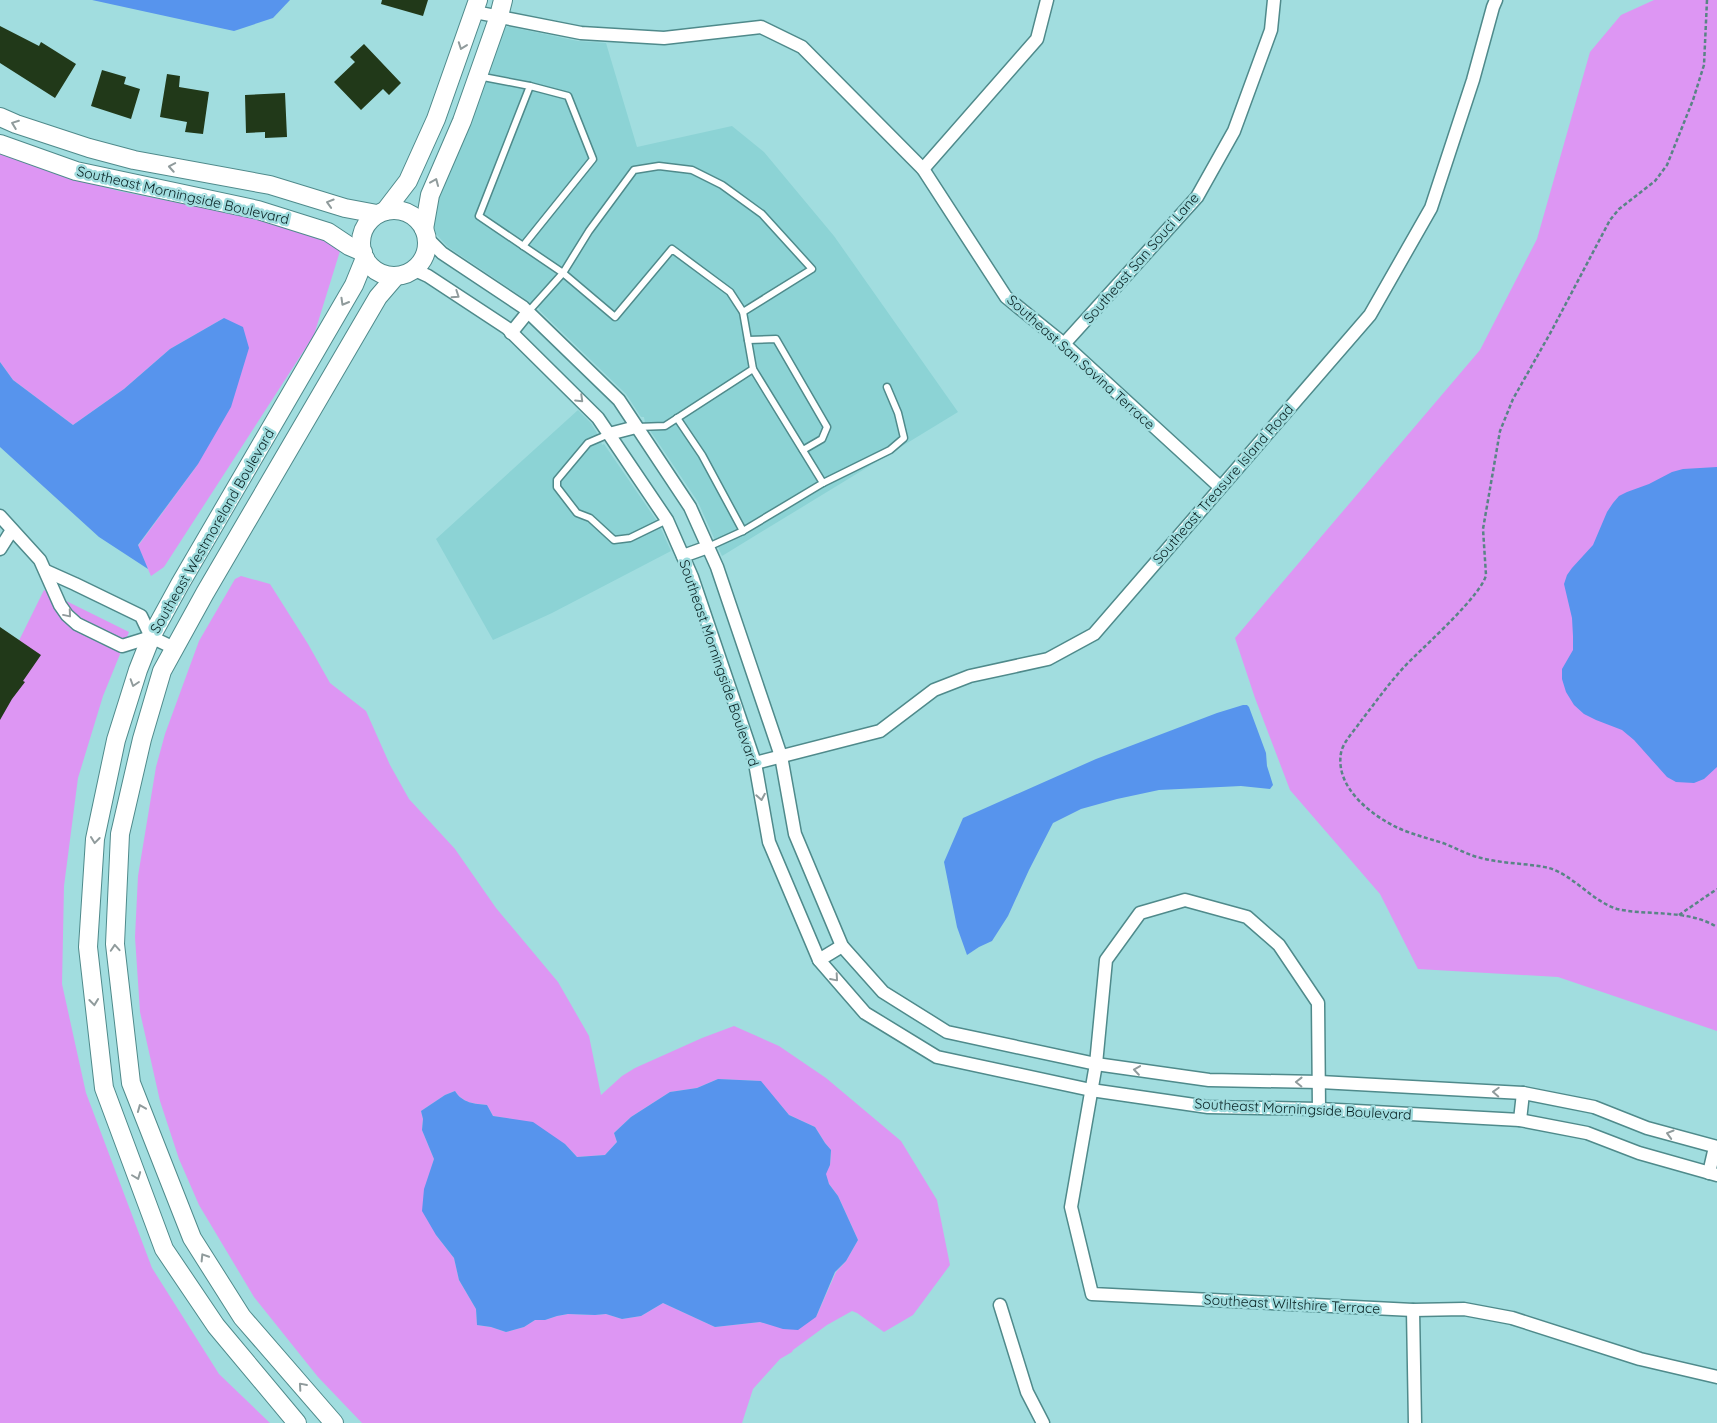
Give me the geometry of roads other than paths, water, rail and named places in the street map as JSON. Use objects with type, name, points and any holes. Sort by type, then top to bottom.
[{"type":"street","points":[[923,169],[1037,39],[1048,0]]},
{"type":"street","name":"Southeast San Souci Lane","points":[[1064,344],[1197,197],[1234,131],[1271,30],[1274,0]]},
{"type":"street","name":"Southeast Treasure Island Road","points":[[755,762],[880,731],[934,690],[970,676],[1048,660],[1094,634],[1370,315],[1431,208],[1473,80],[1496,0]]},
{"type":"street","points":[[476,6],[436,119],[408,181],[381,213],[366,225],[363,233],[361,242],[364,255],[373,269],[382,274],[396,276],[408,274],[415,270],[426,254],[430,195],[462,121],[501,8]]},
{"type":"street","name":"Southeast San Sovina Terrace","points":[[476,6],[501,8],[580,33],[664,38],[761,27],[802,47],[923,169],[1006,297],[1064,344],[1220,487]]},
{"type":"street","name":"Southeast Morningside Boulevard","points":[[0,117],[89,148],[134,160],[270,185],[345,208],[381,213]]},
{"type":"street","name":"Southeast Morningside Boulevard","points":[[0,144],[76,171],[258,210],[328,232],[364,255]]},
{"type":"street","points":[[129,183],[134,160]]},
{"type":"street","points":[[381,213],[393,210],[408,213],[415,217],[426,234]]},
{"type":"street","name":"Southeast Morningside Boulevard","points":[[426,234],[442,254],[528,312],[619,400],[690,506],[717,567],[781,756],[795,834],[842,946],[883,992],[947,1032],[1096,1064],[1210,1080],[1320,1082],[1523,1093],[1594,1108],[1647,1128],[1716,1147]]},
{"type":"street","name":"Southeast Westmoreland Boulevard","points":[[297,1423],[216,1326],[164,1249],[104,1088],[88,947],[95,838],[116,740],[138,670],[151,637],[354,285],[364,255]]},
{"type":"street","name":"Southeast Morningside Boulevard","points":[[415,270],[428,276],[511,333],[598,418],[667,520],[692,577],[755,762],[769,842],[819,960],[865,1013],[937,1057],[1091,1090],[1208,1107],[1320,1108],[1520,1120],[1587,1133],[1639,1153],[1713,1174]]},
{"type":"street","name":"Southeast Westmoreland Boulevard","points":[[334,1423],[242,1317],[192,1238],[131,1083],[114,944],[120,834],[142,739],[162,671],[204,593],[378,297],[396,276]]},
{"type":"street","points":[[511,333],[528,312]]},
{"type":"street","points":[[609,434],[636,427]]},
{"type":"street","points":[[0,516],[40,560],[60,605],[77,624],[122,646],[151,637]]},
{"type":"street","points":[[0,549],[12,530]]},
{"type":"street","points":[[683,556],[708,547]]},
{"type":"street","points":[[46,571],[141,616],[151,637],[174,648]]},
{"type":"street","name":"Southeast Wiltshire Terrace","points":[[1320,1108],[1318,1003],[1279,945],[1247,917],[1185,900],[1140,913],[1106,960],[1096,1064],[1071,1207],[1092,1294],[1413,1310],[1464,1309],[1512,1318],[1640,1359],[1717,1377]]},
{"type":"street","points":[[819,960],[842,946]]},
{"type":"street","points":[[1520,1120],[1523,1093]]},
{"type":"street","points":[[1713,1174],[1716,1147]]},
{"type":"street","points":[[1000,1305],[1027,1392],[1043,1423]]},
{"type":"street","points":[[1413,1310],[1415,1423]]},
{"type":"lane","points":[[478,76],[530,86],[568,96],[593,159],[523,246]]},
{"type":"lane","points":[[530,86],[479,216],[562,273],[615,317],[672,249],[730,292],[743,312],[753,369],[823,483]]},
{"type":"lane","points":[[528,312],[562,273],[589,231],[634,170],[659,166],[692,170],[722,184],[762,214],[812,269],[743,312]]},
{"type":"lane","points":[[748,340],[776,339],[827,427],[822,440],[803,450]]},
{"type":"lane","points":[[636,427],[666,426],[753,369]]},
{"type":"lane","points":[[708,547],[743,531],[823,483],[890,450],[904,438],[898,413],[887,387]]},
{"type":"lane","points":[[677,418],[702,455],[743,531]]},
{"type":"lane","points":[[609,434],[588,443],[558,480],[557,487],[576,513],[590,518],[614,540],[630,538],[667,520]]},
{"type":"water","points":[[92,0],[290,0],[273,18],[234,31]]},
{"type":"water","points":[[224,318],[243,327],[249,348],[231,407],[198,464],[138,545],[148,569],[99,537],[0,447],[0,362],[13,380],[73,425],[124,389],[170,349]]},
{"type":"water","points":[[1717,467],[1717,767],[1704,779],[1694,783],[1676,782],[1667,777],[1634,740],[1622,730],[1584,714],[1574,705],[1566,692],[1562,679],[1562,669],[1573,650],[1573,636],[1572,618],[1564,584],[1572,568],[1593,545],[1607,512],[1619,496],[1672,472],[1683,469]]},
{"type":"water","points":[[1243,705],[1249,707],[1266,753],[1267,766],[1273,785],[1270,789],[1241,786],[1159,790],[1081,809],[1053,823],[1008,916],[992,941],[967,955],[957,927],[944,862],[963,818],[1096,759]]},
{"type":"water","points":[[718,1079],[761,1081],[789,1115],[815,1127],[831,1150],[830,1165],[826,1174],[829,1184],[838,1196],[858,1240],[846,1261],[835,1272],[816,1317],[798,1330],[783,1329],[760,1322],[715,1327],[663,1303],[641,1316],[622,1319],[606,1314],[568,1314],[545,1320],[535,1320],[524,1327],[506,1332],[477,1325],[476,1309],[459,1280],[454,1258],[436,1235],[422,1211],[424,1189],[434,1159],[422,1130],[423,1119],[421,1111],[445,1095],[455,1091],[465,1100],[487,1105],[493,1116],[533,1122],[565,1144],[577,1157],[605,1155],[617,1142],[614,1133],[631,1117],[670,1092],[697,1088]]}]
